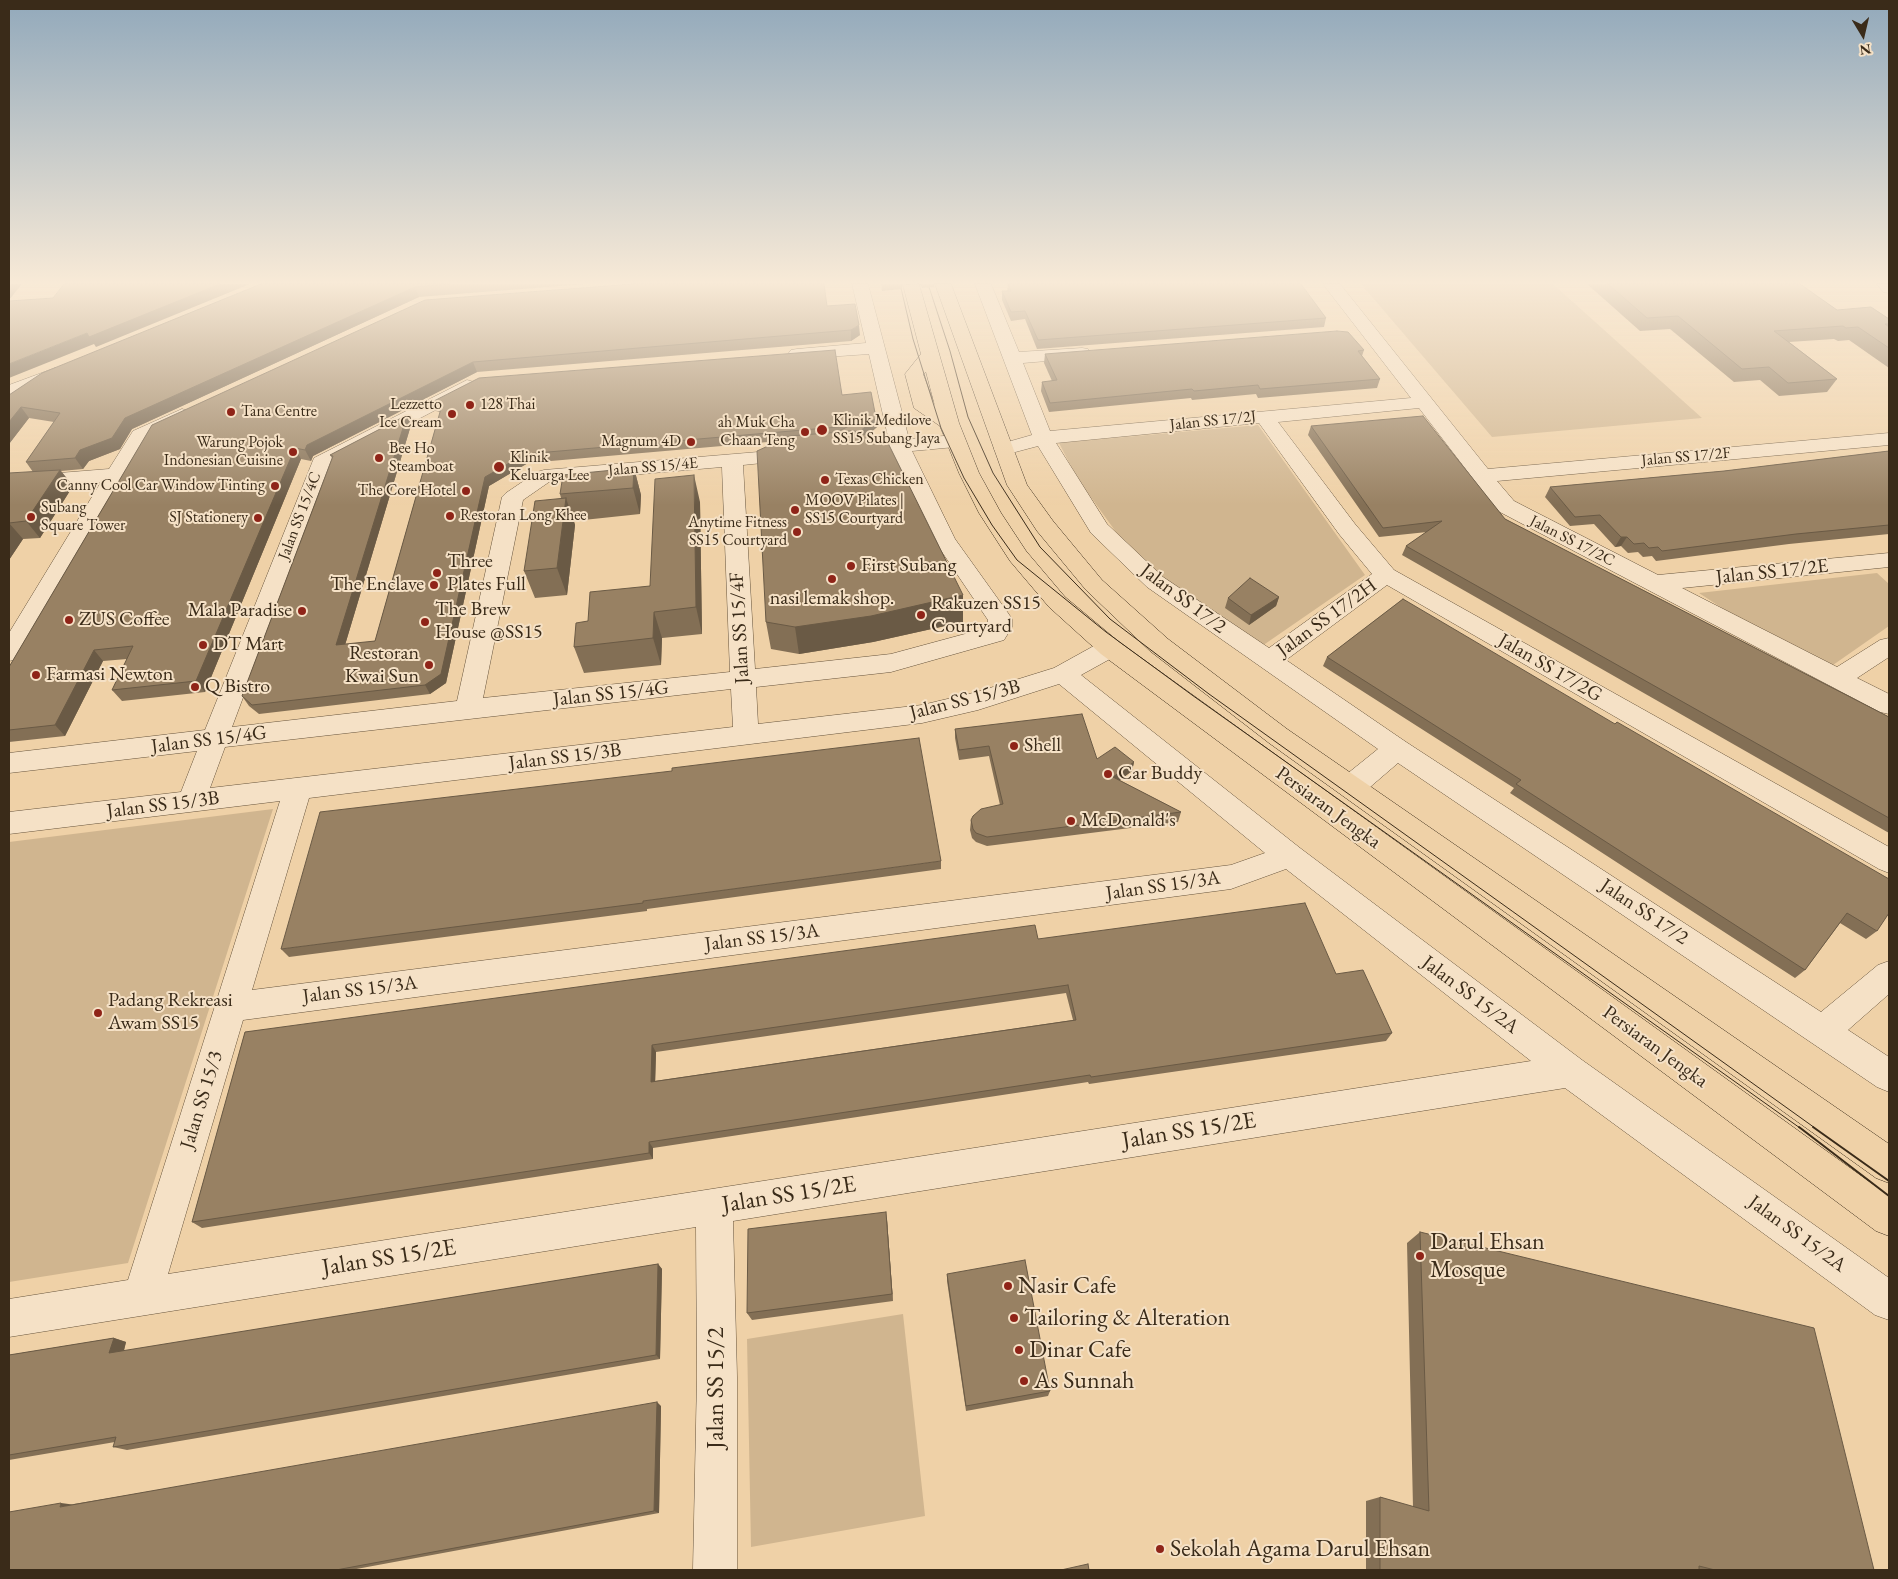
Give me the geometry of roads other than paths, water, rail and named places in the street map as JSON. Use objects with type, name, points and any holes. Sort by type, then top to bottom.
[{"type":"main road","points":[[928,358],[914,374],[924,408],[952,432]]},
{"type":"main road","name":"Persiaran Jengka","points":[[970,358],[1017,485],[1022,493],[1044,526],[1094,585],[1159,645],[1278,736],[1352,786],[1889,1165]]},
{"type":"main road","name":"Persiaran Jengka","points":[[952,432],[990,513],[1018,556],[1057,602],[1110,648],[1889,1218]]},
{"type":"street","name":"Jalan SS 15/4G","points":[[9,763],[468,709],[891,663],[994,634],[1000,627],[1000,619],[945,540],[904,458],[878,358]]},
{"type":"street","points":[[1012,358],[1016,358]]},
{"type":"street","name":"Jalan SS 17/2","points":[[1012,358],[1042,438],[1099,528],[1155,582],[1398,749],[1889,1076]]},
{"type":"street","name":"Jalan SS 17/2C","points":[[1382,358],[1424,402],[1506,506],[1889,705]]},
{"type":"street","points":[[9,392],[69,368]]},
{"type":"street","name":"Jalan SS 15/4C","points":[[191,802],[321,462],[478,380],[488,379]]},
{"type":"street","name":"Jalan SS 17/2J","points":[[1004,449],[1042,438],[1424,402]]},
{"type":"street","points":[[9,653],[140,435],[200,407]]},
{"type":"street","name":"Jalan SS 17/2G","points":[[1264,416],[1347,529],[1386,575],[1889,861]]},
{"type":"street","points":[[863,449],[900,446],[952,432]]},
{"type":"street","name":"Jalan SS 17/2F","points":[[1482,476],[1889,439]]},
{"type":"street","name":"Jalan SS 15/4E","points":[[468,709],[513,497],[544,476],[816,453]]},
{"type":"street","name":"Jalan SS 15/4F","points":[[732,460],[746,735]]},
{"type":"street","points":[[9,484],[116,475]]},
{"type":"street","name":"Jalan SS 17/2E","points":[[1655,583],[1886,564]]},
{"type":"street","name":"Jalan SS 17/2H","points":[[1268,661],[1386,575]]},
{"type":"street","points":[[1838,678],[1889,646]]},
{"type":"street","name":"Jalan SS 15/3B","points":[[9,823],[922,714],[978,700],[1063,674],[1110,648]]},
{"type":"street","name":"Jalan SS 15/2A","points":[[1063,674],[1290,856],[1570,1071],[1889,1301]]},
{"type":"street","points":[[1352,786],[1398,749]]},
{"type":"street","name":"Jalan SS 15/3","points":[[142,1297],[298,789]]},
{"type":"street","name":"Jalan SS 15/3A","points":[[231,1007],[1231,876],[1290,856]]},
{"type":"street","points":[[1823,1031],[1889,975]]},
{"type":"street","name":"Jalan SS 15/2E","points":[[9,1318],[1570,1071]]},
{"type":"street","name":"Jalan SS 15/2","points":[[714,1206],[717,1377],[715,1570]]},
{"type":"tram line","points":[[919,358],[941,428],[964,478],[992,525],[1017,560],[1106,632],[1192,695],[1800,1128]]},
{"type":"tram line","points":[[952,358],[968,417],[993,473],[1040,547],[1110,619],[1209,694],[1815,1128]]},
{"type":"tram line","points":[[1799,1127],[1889,1196]]},
{"type":"tram line","points":[[1813,1127],[1889,1181]]},
{"type":"place","name":"128 Thai","points":[[470,405]]},
{"type":"place","name":"Tana Centre","points":[[231,412]]},
{"type":"place","name":"Lezzetto Ice Cream","points":[[452,414]]},
{"type":"place","name":"Klinik Medilove SS15 Subang Jaya","points":[[822,430]]},
{"type":"place","name":"ah Muk Cha Chaan Teng","points":[[805,432]]},
{"type":"place","name":"Magnum 4D","points":[[691,442]]},
{"type":"place","name":"Warung Pojok Indonesian Cuisine","points":[[293,452]]},
{"type":"place","name":"Bee Ho Steamboat","points":[[379,458]]},
{"type":"place","name":"Klinik Keluarga Lee","points":[[499,467]]},
{"type":"place","name":"Texas Chicken","points":[[825,480]]},
{"type":"place","name":"Canny Cool Car Window Tinting","points":[[275,486]]},
{"type":"place","name":"The Core Hotel","points":[[466,491]]},
{"type":"place","name":"MOOV Pilates | SS15 Courtyard","points":[[795,510]]},
{"type":"place","name":"Restoran Long Khee","points":[[450,516]]},
{"type":"place","name":"Subang Square Tower","points":[[31,517]]},
{"type":"place","name":"SJ Stationery","points":[[258,518]]},
{"type":"place","name":"Anytime Fitness SS15 Courtyard","points":[[797,532]]},
{"type":"place","name":"First Subang","points":[[851,566]]},
{"type":"place","name":"Three Plates Full","points":[[437,573]]},
{"type":"place","name":"nasi lemak shop.","points":[[832,579]]},
{"type":"place","name":"The Enclave","points":[[434,585]]},
{"type":"place","name":"Mala Paradise","points":[[302,611]]},
{"type":"place","name":"Rakuzen SS15 Courtyard","points":[[921,615]]},
{"type":"place","name":"ZUS Coffee","points":[[69,620]]},
{"type":"place","name":"The Brew House @SS15","points":[[425,622]]},
{"type":"place","name":"DT Mart","points":[[203,645]]},
{"type":"place","name":"Restoran Kwai Sun","points":[[429,665]]},
{"type":"place","name":"Farmasi Newton","points":[[36,675]]},
{"type":"place","name":"Q Bistro","points":[[195,687]]},
{"type":"place","name":"Shell","points":[[1014,746]]},
{"type":"place","name":"Car Buddy","points":[[1108,774]]},
{"type":"place","name":"McDonald's","points":[[1071,821]]},
{"type":"place","name":"Padang Rekreasi Awam SS15","points":[[98,1013]]},
{"type":"place","name":"Darul Ehsan Mosque","points":[[1420,1256]]},
{"type":"place","name":"Nasir Cafe","points":[[1008,1286]]},
{"type":"place","name":"Tailoring & Alteration","points":[[1014,1318]]},
{"type":"place","name":"Dinar Cafe","points":[[1019,1350]]},
{"type":"place","name":"As Sunnah","points":[[1024,1381]]},
{"type":"place","name":"Sekolah Agama Darul Ehsan","points":[[1160,1549]]}]
